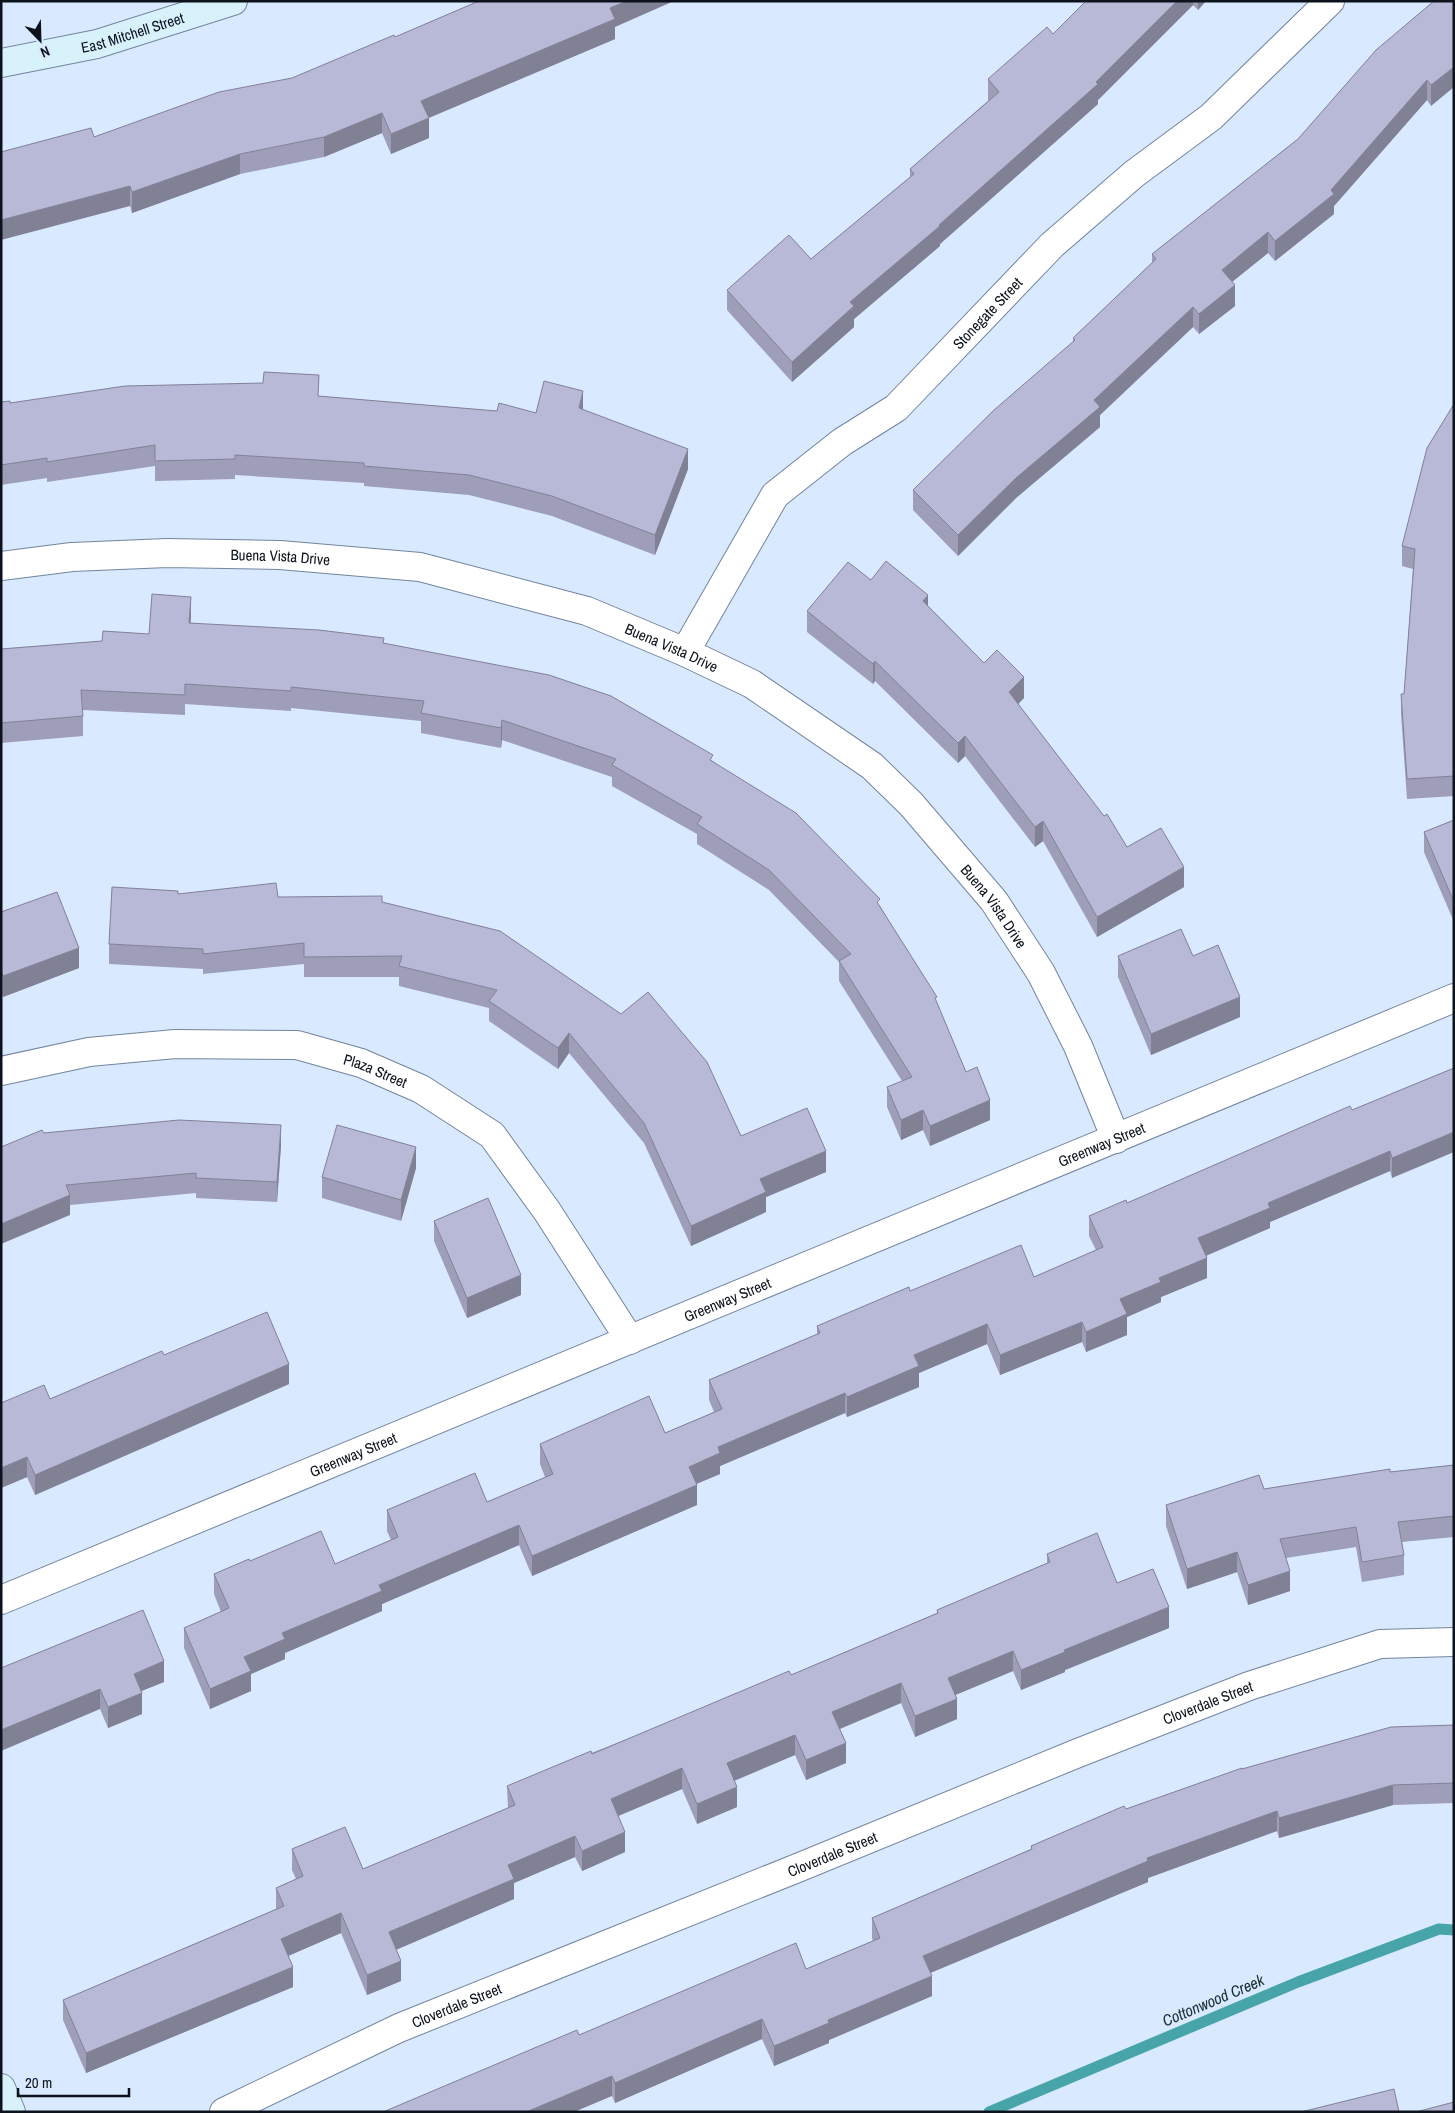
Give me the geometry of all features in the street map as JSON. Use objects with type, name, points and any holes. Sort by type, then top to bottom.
[{"type":"street","name":"East Mitchell Street","points":[[1,63],[96,44],[233,1]]},
{"type":"street","name":"Stonegate Street","points":[[685,652],[775,495],[842,442],[896,408],[1052,245],[1134,174],[1211,117],[1330,1]]},
{"type":"street","name":"Buena Vista Drive","points":[[1,566],[72,557],[167,552],[280,555],[420,566],[587,610],[685,652],[760,690],[872,766],[911,804],[994,901],[1041,973],[1078,1046],[1116,1139]]},
{"type":"street","name":"Greenway Street","points":[[1,1600],[1454,998]]},
{"type":"street","name":"Plaza Street","points":[[1,1071],[89,1052],[175,1044],[297,1045],[370,1067],[421,1089],[492,1135],[546,1211],[630,1340]]},
{"type":"street","name":"Cloverdale Street","points":[[224,2112],[399,2028],[1078,1753],[1249,1686],[1380,1644],[1454,1642]]},
{"type":"street","points":[[1,2088],[11,2112]]},
{"type":"building","points":[[479,1],[627,1],[610,8],[615,19],[421,101],[429,118],[391,134],[382,113],[324,137],[240,154],[132,192],[130,186],[1,220],[1,152],[91,128],[94,137],[219,92],[292,78]]},
{"type":"building","points":[[1086,1],[1177,1],[1096,82],[1098,84],[940,226],[850,302],[854,306],[792,362],[727,290],[789,235],[811,259],[914,174],[910,169],[999,92],[988,79],[1047,27],[1053,34]]},
{"type":"building","points":[[1434,1],[1454,1],[1454,67],[1431,85],[1427,80],[1331,190],[1334,194],[1275,241],[1268,232],[1222,270],[1235,285],[1199,314],[1193,307],[1094,400],[1100,407],[1016,478],[958,535],[913,490],[994,410],[1075,340],[1073,338],[1156,259],[1152,254],[1298,139],[1376,50]]},
{"type":"building","points":[[264,372],[319,375],[318,396],[497,411],[499,403],[536,413],[544,381],[583,391],[579,408],[688,449],[655,535],[552,496],[469,475],[364,466],[364,463],[235,455],[235,459],[155,461],[155,445],[47,462],[47,458],[1,465],[1,402],[10,401],[10,403],[125,386],[263,383]]},
{"type":"building","points":[[1454,404],[1454,776],[1407,779],[1401,694],[1404,694],[1415,549],[1402,546],[1427,448]]},
{"type":"building","points":[[886,561],[928,595],[923,601],[984,663],[997,650],[1024,677],[1009,692],[1104,816],[1107,814],[1127,847],[1161,828],[1184,867],[1097,917],[1043,821],[1035,827],[965,736],[958,743],[875,661],[873,664],[807,611],[848,562],[871,580]]},
{"type":"building","points":[[152,594],[191,597],[189,623],[319,630],[384,638],[383,643],[549,675],[611,696],[713,755],[710,760],[796,813],[880,899],[877,902],[937,997],[935,998],[966,1072],[977,1067],[990,1100],[930,1126],[923,1110],[901,1120],[887,1087],[912,1077],[839,961],[851,954],[769,870],[697,824],[702,817],[612,765],[616,759],[502,720],[501,728],[421,713],[424,701],[291,687],[291,691],[185,684],[185,695],[81,690],[83,716],[1,723],[1,649],[102,641],[103,631],[149,634]]},
{"type":"building","points":[[1454,820],[1454,902],[1424,832]]},
{"type":"building","points":[[276,883],[278,897],[382,896],[382,902],[500,931],[621,1014],[648,992],[707,1062],[741,1136],[807,1108],[826,1151],[760,1179],[766,1192],[691,1226],[644,1123],[569,1033],[558,1048],[489,1001],[497,990],[399,966],[402,956],[304,957],[304,943],[203,954],[203,949],[109,944],[112,887],[178,891],[178,894]]},
{"type":"building","points":[[57,892],[79,948],[3,976],[1,971],[1,912]]},
{"type":"building","points":[[1181,929],[1193,956],[1218,945],[1240,997],[1151,1034],[1118,956]]},
{"type":"building","points":[[1454,1068],[1454,1132],[1392,1158],[1390,1151],[1268,1203],[1270,1208],[1198,1238],[1207,1258],[1159,1278],[1161,1282],[1120,1299],[1127,1314],[1086,1332],[1082,1322],[1000,1355],[987,1324],[914,1355],[919,1366],[847,1397],[845,1393],[718,1447],[720,1453],[689,1467],[697,1485],[532,1556],[519,1525],[379,1585],[382,1591],[282,1633],[285,1639],[244,1657],[251,1671],[210,1689],[184,1628],[229,1608],[214,1574],[321,1531],[335,1564],[398,1537],[387,1510],[475,1473],[487,1502],[553,1474],[540,1444],[649,1396],[665,1433],[722,1409],[709,1380],[820,1333],[817,1326],[909,1287],[910,1291],[1021,1245],[1034,1277],[1103,1247],[1089,1216],[1126,1200],[1127,1203],[1350,1106],[1352,1110]]},
{"type":"building","points":[[179,1120],[281,1125],[277,1182],[196,1178],[196,1173],[66,1185],[70,1195],[1,1224],[1,1147],[42,1130],[44,1133]]},
{"type":"building","points":[[337,1125],[416,1147],[401,1200],[322,1177]]},
{"type":"building","points":[[488,1198],[521,1275],[467,1298],[434,1221]]},
{"type":"building","points":[[267,1312],[289,1364],[35,1475],[27,1457],[1,1468],[1,1403],[44,1385],[50,1399],[162,1351],[164,1355]]},
{"type":"building","points":[[1454,1465],[1454,1516],[1398,1522],[1404,1555],[1362,1562],[1356,1527],[1280,1539],[1290,1571],[1248,1585],[1237,1552],[1187,1569],[1166,1505],[1259,1475],[1264,1489],[1390,1469],[1390,1472]]},
{"type":"building","points":[[1097,1533],[1117,1583],[1153,1569],[1169,1607],[1064,1650],[1065,1652],[1021,1670],[1013,1651],[948,1678],[957,1699],[915,1716],[901,1683],[832,1712],[846,1743],[806,1760],[795,1735],[727,1763],[737,1787],[697,1804],[682,1768],[611,1799],[625,1832],[582,1851],[575,1836],[508,1865],[514,1879],[389,1932],[401,1961],[367,1975],[341,1913],[281,1939],[293,1967],[86,2053],[63,2000],[284,1906],[276,1888],[303,1876],[292,1849],[345,1827],[363,1869],[515,1805],[507,1786],[591,1751],[592,1754],[789,1671],[791,1675],[938,1613],[937,1610],[1050,1562],[1047,1554]]},
{"type":"building","points":[[143,1610],[164,1661],[134,1674],[142,1693],[108,1707],[100,1689],[1,1730],[1,1668]]},
{"type":"building","points":[[1454,1725],[1454,1783],[1393,1785],[1279,1818],[1277,1811],[1147,1858],[1148,1861],[923,1956],[932,1976],[828,2020],[829,2023],[774,2046],[762,2019],[615,2083],[612,2076],[526,2112],[383,2112],[577,2030],[579,2035],[796,1943],[806,1969],[880,1938],[872,1918],[1032,1849],[1031,1846],[1124,1806],[1126,1809],[1242,1768],[1391,1727]]},
{"type":"building","points":[[1394,2089],[1399,2112],[1301,2112]]},
{"type":"building","points":[[1454,2102],[1454,2112],[1416,2112]]},
{"type":"waterway","name":"Cottonwood Creek","points":[[989,2112],[1298,1982],[1439,1929],[1454,1930]]}]
